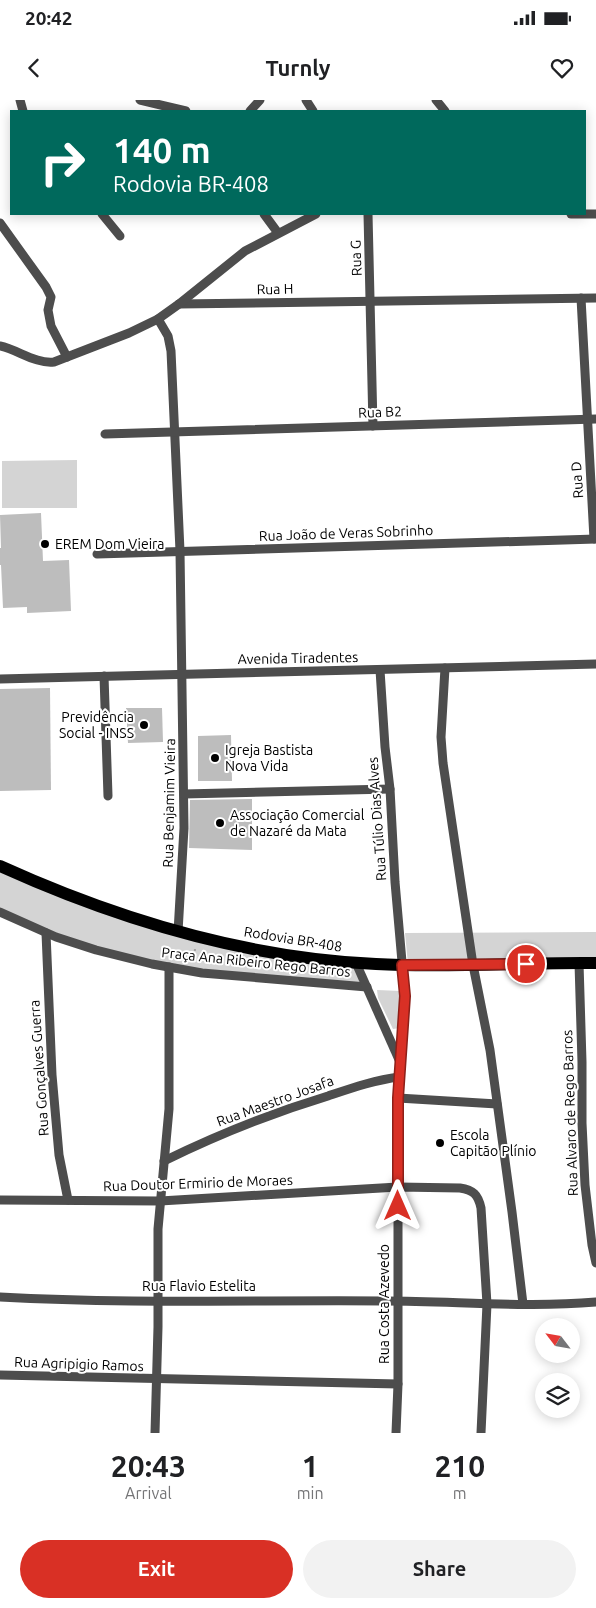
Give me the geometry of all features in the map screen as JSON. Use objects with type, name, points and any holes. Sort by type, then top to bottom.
[{"type":"main road","name":"Rodovia BR-408","points":[[0,866],[49,888],[107,910],[178,932],[247,948],[356,963],[402,965],[596,963]]},
{"type":"street","points":[[140,100],[182,110]]},
{"type":"street","points":[[251,110],[260,100]]},
{"type":"street","points":[[436,100],[444,110]]},
{"type":"street","points":[[103,215],[120,236]]},
{"type":"street","points":[[265,215],[278,233]]},
{"type":"street","points":[[0,340],[4,347],[47,363],[129,333],[158,319],[245,251],[314,215]]},
{"type":"street","name":"Rua G","points":[[368,215],[373,426]]},
{"type":"street","points":[[0,224],[46,287],[51,297],[48,310],[51,326],[67,357]]},
{"type":"street","name":"Rua D","points":[[581,298],[591,419],[595,539]]},
{"type":"street","points":[[371,302],[596,298]]},
{"type":"street","name":"Rua H","points":[[179,304],[371,302]]},
{"type":"street","name":"Rua Benjamim Vieira","points":[[158,319],[168,336],[171,350],[180,552],[184,828],[178,932]]},
{"type":"street","name":"Rua B2","points":[[105,434],[591,419]]},
{"type":"street","name":"Rua João de Veras Sobrinho","points":[[96,554],[595,539]]},
{"type":"street","name":"Avenida Tiradentes","points":[[0,679],[596,664]]},
{"type":"street","points":[[445,668],[441,737],[443,763],[474,964],[490,1050],[523,1304]]},
{"type":"street","name":"Rua Túlio Dias Alves","points":[[380,670],[402,965]]},
{"type":"street","points":[[104,676],[108,796]]},
{"type":"street","points":[[184,794],[390,789]]},
{"type":"street","name":"Praça Ana Ribeiro Rego Barros","points":[[0,912],[46,933],[96,950],[152,964],[193,971],[272,980],[368,987]]},
{"type":"street","name":"Rua Gonçalves Guerra","points":[[46,933],[52,1075],[59,1155],[68,1200]]},
{"type":"street","name":"Rua Alvaro de Rego Barros","points":[[579,962],[584,1176],[592,1245],[596,1263]]},
{"type":"street","points":[[356,963],[401,1064]]},
{"type":"street","name":"Rua Costa Azevedo","points":[[396,1433],[398,1384],[398,1098],[405,996],[402,965]]},
{"type":"street","points":[[155,1433],[158,1229],[169,1109],[169,967]]},
{"type":"street","name":"Rua Maestro Josafa","points":[[164,1161],[210,1139],[258,1120],[370,1083],[399,1077]]},
{"type":"street","points":[[398,1098],[497,1104]]},
{"type":"street","name":"Rua Doutor Ermirio de Moraes","points":[[0,1200],[160,1201],[398,1187],[468,1189],[476,1193],[481,1208],[487,1304]]},
{"type":"street","name":"Rua Flavio Estelita","points":[[0,1297],[398,1301],[566,1305],[596,1302]]},
{"type":"street","points":[[481,1433],[487,1304]]},
{"type":"street","name":"Rua Agripigio Ramos","points":[[0,1375],[398,1384]]},
{"type":"path","points":[[193,971],[195,948]]},
{"type":"shaded area","points":[[77,460],[77,508],[2,508],[2,461]]},
{"type":"shaded area","points":[[0,866],[178,932],[356,963],[367,987],[193,971],[96,950],[0,912]]},
{"type":"shaded area","points":[[596,932],[596,963],[408,965],[405,933]]},
{"type":"shaded area","points":[[377,990],[401,991],[400,1028],[393,1029],[378,998]]},
{"type":"building","points":[[41,513],[43,561],[69,560],[71,611],[27,613],[27,607],[3,608],[0,565],[0,515]]},
{"type":"building","points":[[50,688],[51,790],[0,791],[0,689]]},
{"type":"building","name":"Previdência Social - INSS","points":[[126,708],[162,708],[163,742],[128,743]]},
{"type":"building","name":"Igreja Bastista Nova Vida","points":[[231,735],[232,781],[198,781],[198,736]]},
{"type":"building","name":"Associação Comercial de Nazaré da Mata","points":[[252,799],[252,850],[189,848],[190,800]]},
{"type":"place","name":"EREM Dom Vieira","points":[[45,544]]},
{"type":"place","name":"Previdência Social - INSS","points":[[144,725]]},
{"type":"place","name":"Igreja Bastista Nova Vida","points":[[215,758]]},
{"type":"place","name":"Associação Comercial de Nazaré da Mata","points":[[220,823]]},
{"type":"place","name":"Escola Capitão Plínio","points":[[440,1143]]},
{"type":"route","points":[[398,1206],[398,1098],[405,996],[402,965],[526,964]]}]
